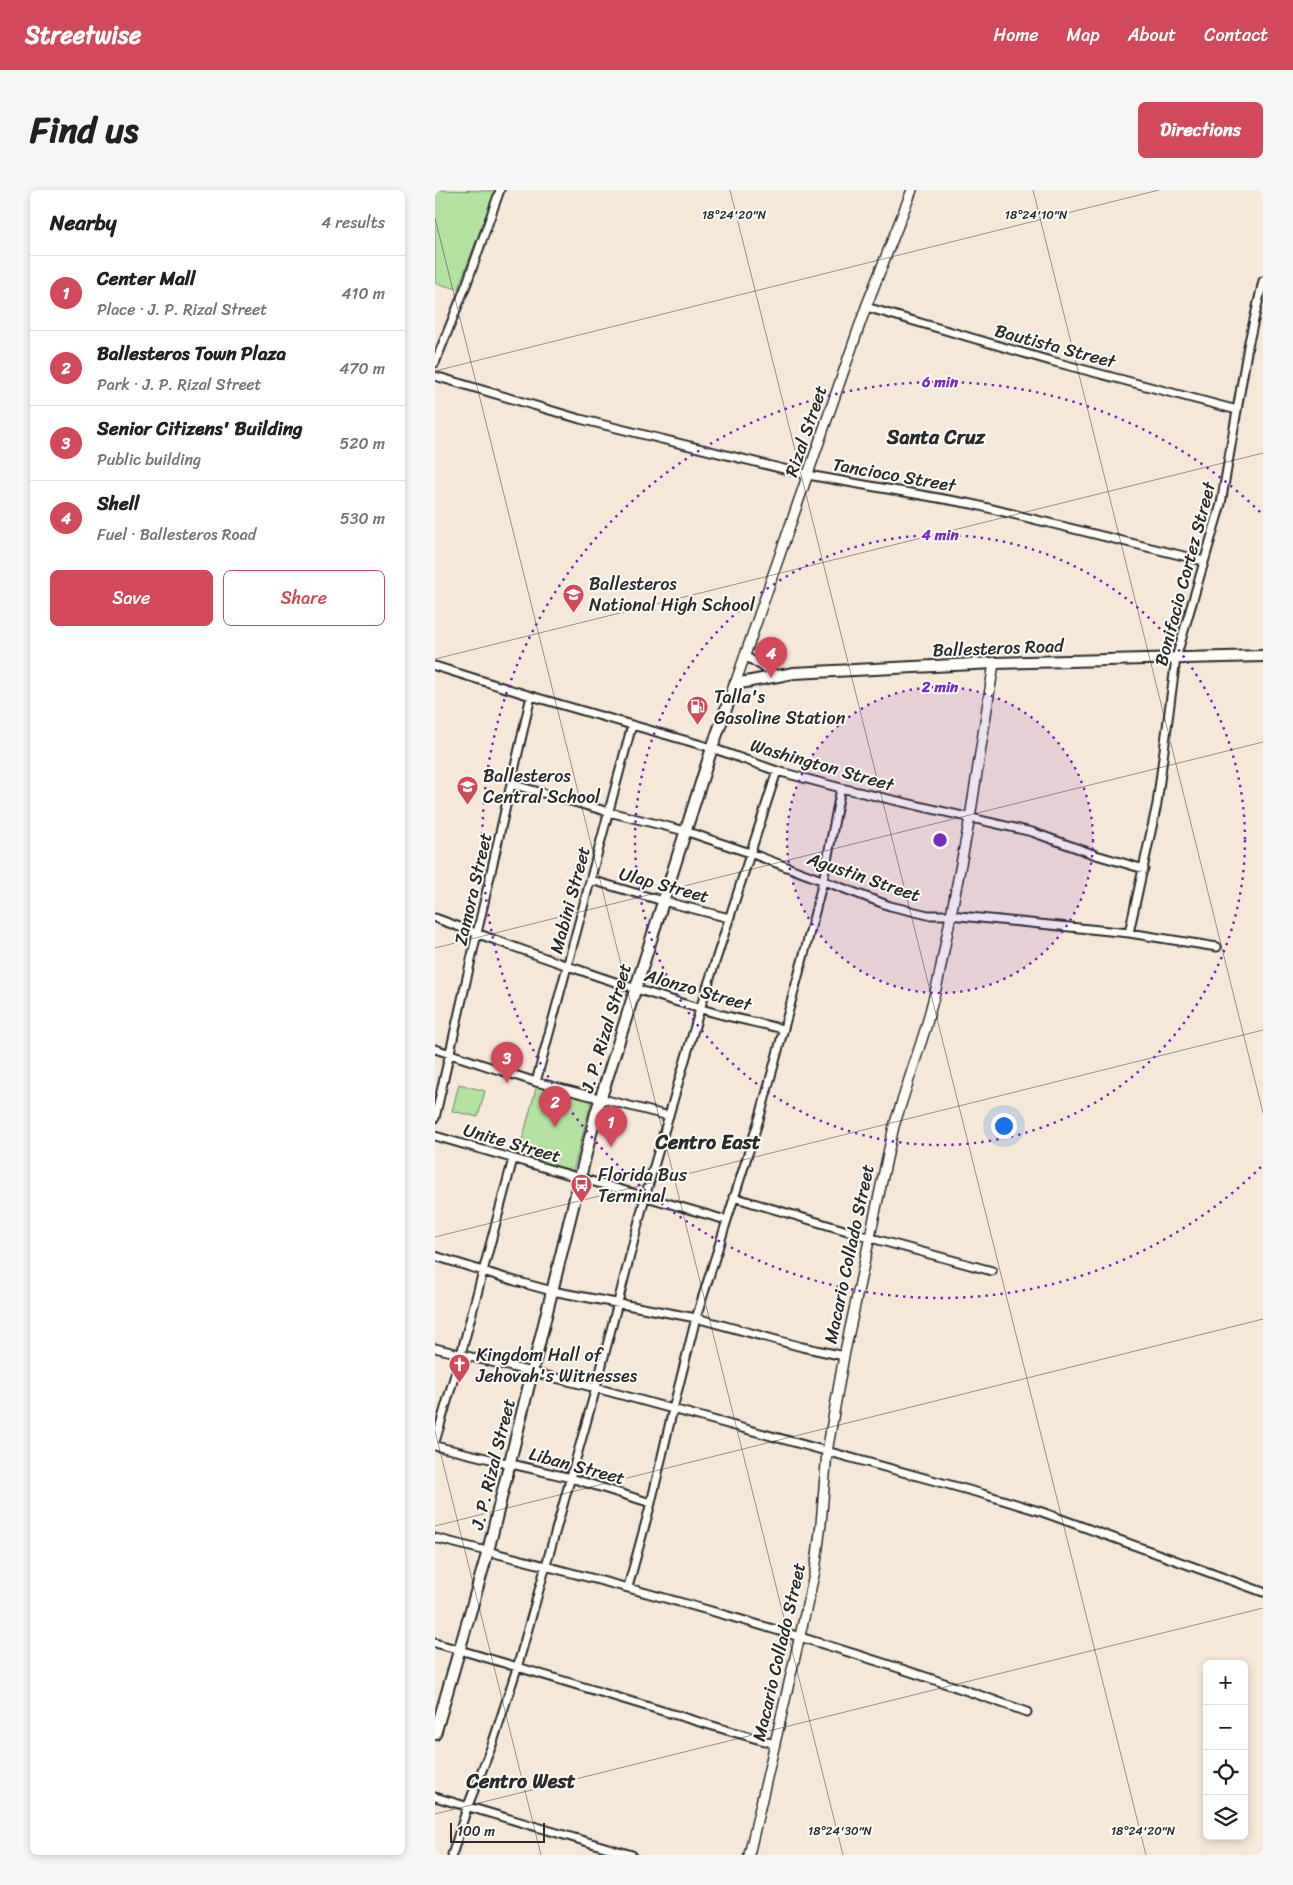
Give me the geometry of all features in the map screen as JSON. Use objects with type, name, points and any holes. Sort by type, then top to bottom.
[{"type":"main road","name":"Ballesteros Road","points":[[735,684],[794,673],[994,664],[1263,656]]},
{"type":"main road","name":"J. P. Rizal Street","points":[[435,1734],[488,1551],[601,1098],[685,831],[735,684]]},
{"type":"street","points":[[435,363],[467,283],[500,190]]},
{"type":"street","name":"Rizal Street","points":[[735,684],[866,307],[912,190]]},
{"type":"street","name":"Bonifacio Cortez Street","points":[[1129,933],[1157,804],[1176,658],[1221,504],[1248,346],[1263,281]]},
{"type":"street","name":"Bautista Street","points":[[866,307],[1051,362],[1237,410]]},
{"type":"street","name":"Tancioco Street","points":[[435,376],[580,419],[808,475],[972,504],[1204,560]]},
{"type":"street","points":[[745,656],[777,675]]},
{"type":"street","name":"Macario Collado Street","points":[[749,1855],[815,1571],[827,1452],[844,1356],[894,1126],[933,1001],[970,818],[994,664]]},
{"type":"street","name":"Washington Street","points":[[435,666],[531,696],[712,748],[777,771],[841,788],[1032,832],[1096,855],[1144,869]]},
{"type":"street","name":"Zamora Street","points":[[435,1118],[531,696]]},
{"type":"street","name":"Mabini Street","points":[[536,1082],[632,725]]},
{"type":"street","points":[[453,1855],[467,1808],[492,1745],[517,1668],[596,1388],[645,1197],[700,1009],[777,771]]},
{"type":"street","name":"Agustin Street","points":[[511,784],[685,831],[750,853],[890,906],[928,914],[1129,933],[1217,947]]},
{"type":"street","points":[[628,1587],[651,1504],[696,1318],[761,1113],[823,881],[841,788]]},
{"type":"street","name":"Ulap Street","points":[[591,880],[729,918]]},
{"type":"street","name":"Alonzo Street","points":[[435,918],[568,966],[700,1009],[783,1029]]},
{"type":"street","points":[[435,1049],[536,1082],[669,1116]]},
{"type":"street","name":"Unite Street","points":[[435,1136],[726,1220]]},
{"type":"street","points":[[435,1442],[461,1354],[513,1159]]},
{"type":"street","points":[[733,1197],[871,1238],[992,1271]]},
{"type":"street","points":[[435,1256],[552,1291],[696,1318],[802,1347],[844,1356]]},
{"type":"street","points":[[435,1348],[596,1388],[951,1484],[1042,1512],[1263,1592]]},
{"type":"street","name":"Liban Street","points":[[435,1446],[571,1478],[651,1504]]},
{"type":"street","points":[[435,1538],[628,1587],[871,1658],[1027,1712]]},
{"type":"street","points":[[435,1643],[570,1682],[708,1726],[775,1744]]},
{"type":"street","points":[[435,1797],[467,1808],[633,1855]]},
{"type":"green space","points":[[435,190],[495,191],[458,289],[435,283]]},
{"type":"green space","points":[[459,1084],[485,1091],[478,1117],[452,1111]]},
{"type":"green space","points":[[537,1085],[592,1099],[573,1171],[518,1155]]},
{"type":"place","name":"Ballesteros National High School","points":[[573,613]]},
{"type":"place","name":"Shell","points":[[771,678]]},
{"type":"place","name":"Talla's Gasoline Station","points":[[698,726]]},
{"type":"place","name":"Ballesteros Central School","points":[[467,805]]},
{"type":"place","name":"Senior Citizens' Building","points":[[507,1083]]},
{"type":"place","name":"Ballesteros Town Plaza","points":[[555,1127]]},
{"type":"place","name":"Center Mall","points":[[611,1147]]},
{"type":"place","name":"Florida Bus Terminal","points":[[582,1204]]},
{"type":"place","name":"Kingdom Hall of Jehovah's Witnesses","points":[[460,1384]]},
{"type":"district","name":"Santa Cruz","points":[[936,437]]},
{"type":"district","name":"Centro East","points":[[708,1142]]},
{"type":"district","name":"Centro West","points":[[521,1781]]}]
